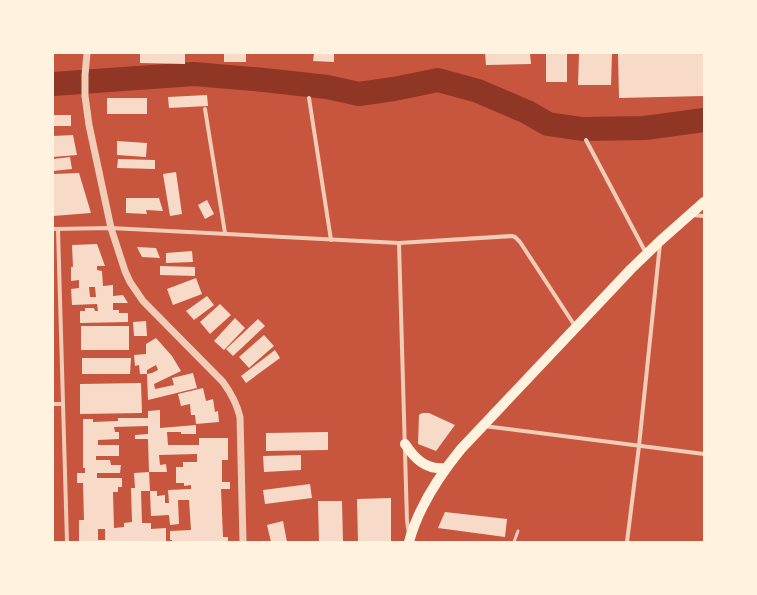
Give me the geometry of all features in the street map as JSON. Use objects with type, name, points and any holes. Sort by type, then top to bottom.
[{"type":"main road","points":[[409,540],[430,493],[445,468],[461,449],[575,326],[660,241],[704,202]]},
{"type":"main road","points":[[405,444],[418,462],[433,468],[445,468]]},
{"type":"street","points":[[87,53],[84,75],[89,125],[111,228],[125,271],[136,293],[223,382],[230,391],[236,404],[240,417],[243,542]]},
{"type":"street","points":[[310,98],[330,240]]},
{"type":"street","points":[[205,109],[225,233]]},
{"type":"street","points":[[586,140],[647,254]]},
{"type":"street","points":[[690,214],[704,216]]},
{"type":"street","points":[[53,229],[111,228],[399,243],[508,236],[515,237],[520,242],[575,326]]},
{"type":"street","points":[[58,229],[67,542]]},
{"type":"street","points":[[627,542],[639,446],[660,241]]},
{"type":"street","points":[[399,243],[407,521],[409,540]]},
{"type":"street","points":[[53,404],[63,404]]},
{"type":"street","points":[[482,425],[704,454]]},
{"type":"lane","points":[[514,542],[518,531]]},
{"type":"building","points":[[140,53],[185,53],[185,64],[140,63]]},
{"type":"building","points":[[224,53],[246,53],[246,62],[224,62]]},
{"type":"building","points":[[314,53],[334,53],[334,62],[313,61]]},
{"type":"building","points":[[485,53],[530,53],[531,64],[486,65]]},
{"type":"building","points":[[546,53],[567,53],[567,82],[546,82]]},
{"type":"building","points":[[579,53],[612,53],[611,85],[578,85]]},
{"type":"building","points":[[618,53],[704,53],[704,96],[619,98]]},
{"type":"building","points":[[207,95],[208,106],[169,108],[168,97]]},
{"type":"building","points":[[107,98],[147,98],[147,114],[107,114]]},
{"type":"building","points":[[53,115],[71,115],[71,126],[53,126]]},
{"type":"building","points":[[73,135],[77,155],[53,157],[53,136]]},
{"type":"building","points":[[117,141],[147,143],[146,157],[117,155]]},
{"type":"building","points":[[70,157],[72,169],[53,171],[53,159]]},
{"type":"building","points":[[118,159],[155,160],[155,169],[117,168]]},
{"type":"building","points":[[176,172],[182,214],[170,216],[163,174]]},
{"type":"building","points":[[79,173],[91,213],[53,216],[53,174]]},
{"type":"building","points":[[126,198],[159,198],[163,211],[146,210],[147,214],[126,213]]},
{"type":"building","points":[[207,200],[214,214],[205,219],[198,205]]},
{"type":"building","points":[[97,244],[105,266],[97,266],[97,270],[102,271],[103,286],[113,285],[113,296],[123,295],[128,303],[113,303],[113,310],[119,310],[119,313],[128,313],[128,322],[80,323],[80,311],[85,311],[85,308],[94,308],[95,311],[98,311],[97,304],[72,305],[71,289],[79,288],[79,280],[71,281],[71,267],[73,267],[72,245]],"holes":[[[89,287],[95,287],[96,297],[90,297]]]},
{"type":"building","points":[[137,247],[156,248],[160,258],[142,257]]},
{"type":"building","points":[[192,251],[193,262],[166,263],[166,253]]},
{"type":"building","points":[[160,266],[195,267],[195,276],[160,275]]},
{"type":"building","points":[[196,278],[202,294],[173,305],[167,289]]},
{"type":"building","points":[[207,296],[214,305],[194,320],[186,311]]},
{"type":"building","points":[[220,304],[231,315],[210,334],[200,322]]},
{"type":"building","points":[[235,318],[245,328],[224,350],[214,341]]},
{"type":"building","points":[[258,319],[265,326],[233,356],[226,349]]},
{"type":"building","points":[[146,321],[147,336],[134,336],[133,322]]},
{"type":"building","points":[[81,326],[129,326],[129,350],[81,350]]},
{"type":"building","points":[[264,335],[274,346],[249,368],[239,357]]},
{"type":"building","points":[[156,338],[172,356],[181,371],[154,384],[155,389],[174,385],[172,378],[193,373],[197,388],[148,400],[147,374],[140,374],[139,365],[135,366],[134,355],[146,354],[146,344]],"holes":[[[156,365],[158,370],[147,374],[147,370]]]},
{"type":"building","points":[[275,350],[280,358],[246,383],[241,376]]},
{"type":"building","points":[[82,358],[131,358],[130,374],[82,374]]},
{"type":"building","points":[[141,383],[142,413],[80,414],[80,384]]},
{"type":"building","points":[[203,388],[206,401],[213,399],[215,412],[218,411],[219,422],[196,424],[195,415],[191,415],[190,404],[181,406],[178,394]]},
{"type":"building","points":[[160,410],[160,428],[196,425],[196,434],[167,432],[168,445],[199,445],[199,438],[228,438],[228,460],[222,460],[222,482],[230,482],[230,489],[221,489],[223,537],[228,537],[228,542],[172,542],[172,540],[170,540],[170,531],[191,530],[189,500],[178,500],[179,524],[170,525],[169,515],[151,516],[150,491],[141,491],[142,523],[151,523],[151,529],[166,528],[166,542],[79,542],[79,520],[84,520],[83,483],[77,483],[77,473],[85,473],[85,468],[83,468],[83,419],[93,419],[93,422],[118,421],[118,418],[148,418],[148,411]],"holes":[[[148,426],[148,434],[135,435],[135,439],[148,439],[149,472],[134,473],[135,488],[131,488],[132,522],[124,523],[124,527],[114,528],[113,492],[118,492],[118,487],[122,487],[122,478],[97,478],[97,473],[120,473],[121,465],[111,465],[110,460],[96,460],[96,456],[119,456],[119,445],[98,445],[98,440],[119,439],[119,432],[115,432],[114,427]],[[197,454],[197,462],[183,462],[183,467],[176,467],[176,483],[184,483],[184,486],[191,485],[191,489],[168,490],[169,503],[165,503],[165,495],[157,496],[157,491],[150,491],[149,472],[167,472],[166,464],[160,465],[159,455]],[[98,529],[105,529],[105,540],[98,540]]]},
{"type":"building","points":[[422,413],[429,413],[455,425],[436,451],[418,444],[419,415]]},
{"type":"building","points":[[328,432],[328,450],[266,451],[266,433]]},
{"type":"building","points":[[301,455],[301,470],[264,472],[263,456]]},
{"type":"building","points":[[310,484],[312,498],[265,504],[263,490]]},
{"type":"building","points":[[391,498],[391,542],[358,542],[357,499]]},
{"type":"building","points":[[318,501],[342,501],[343,542],[319,542]]},
{"type":"building","points":[[445,512],[507,519],[505,537],[438,528]]},
{"type":"building","points":[[283,521],[287,542],[271,542],[267,525]]},
{"type":"waterway","points":[[53,84],[194,74],[327,87],[359,94],[438,80],[478,91],[527,112],[548,124],[582,129],[645,128],[704,120]]}]
